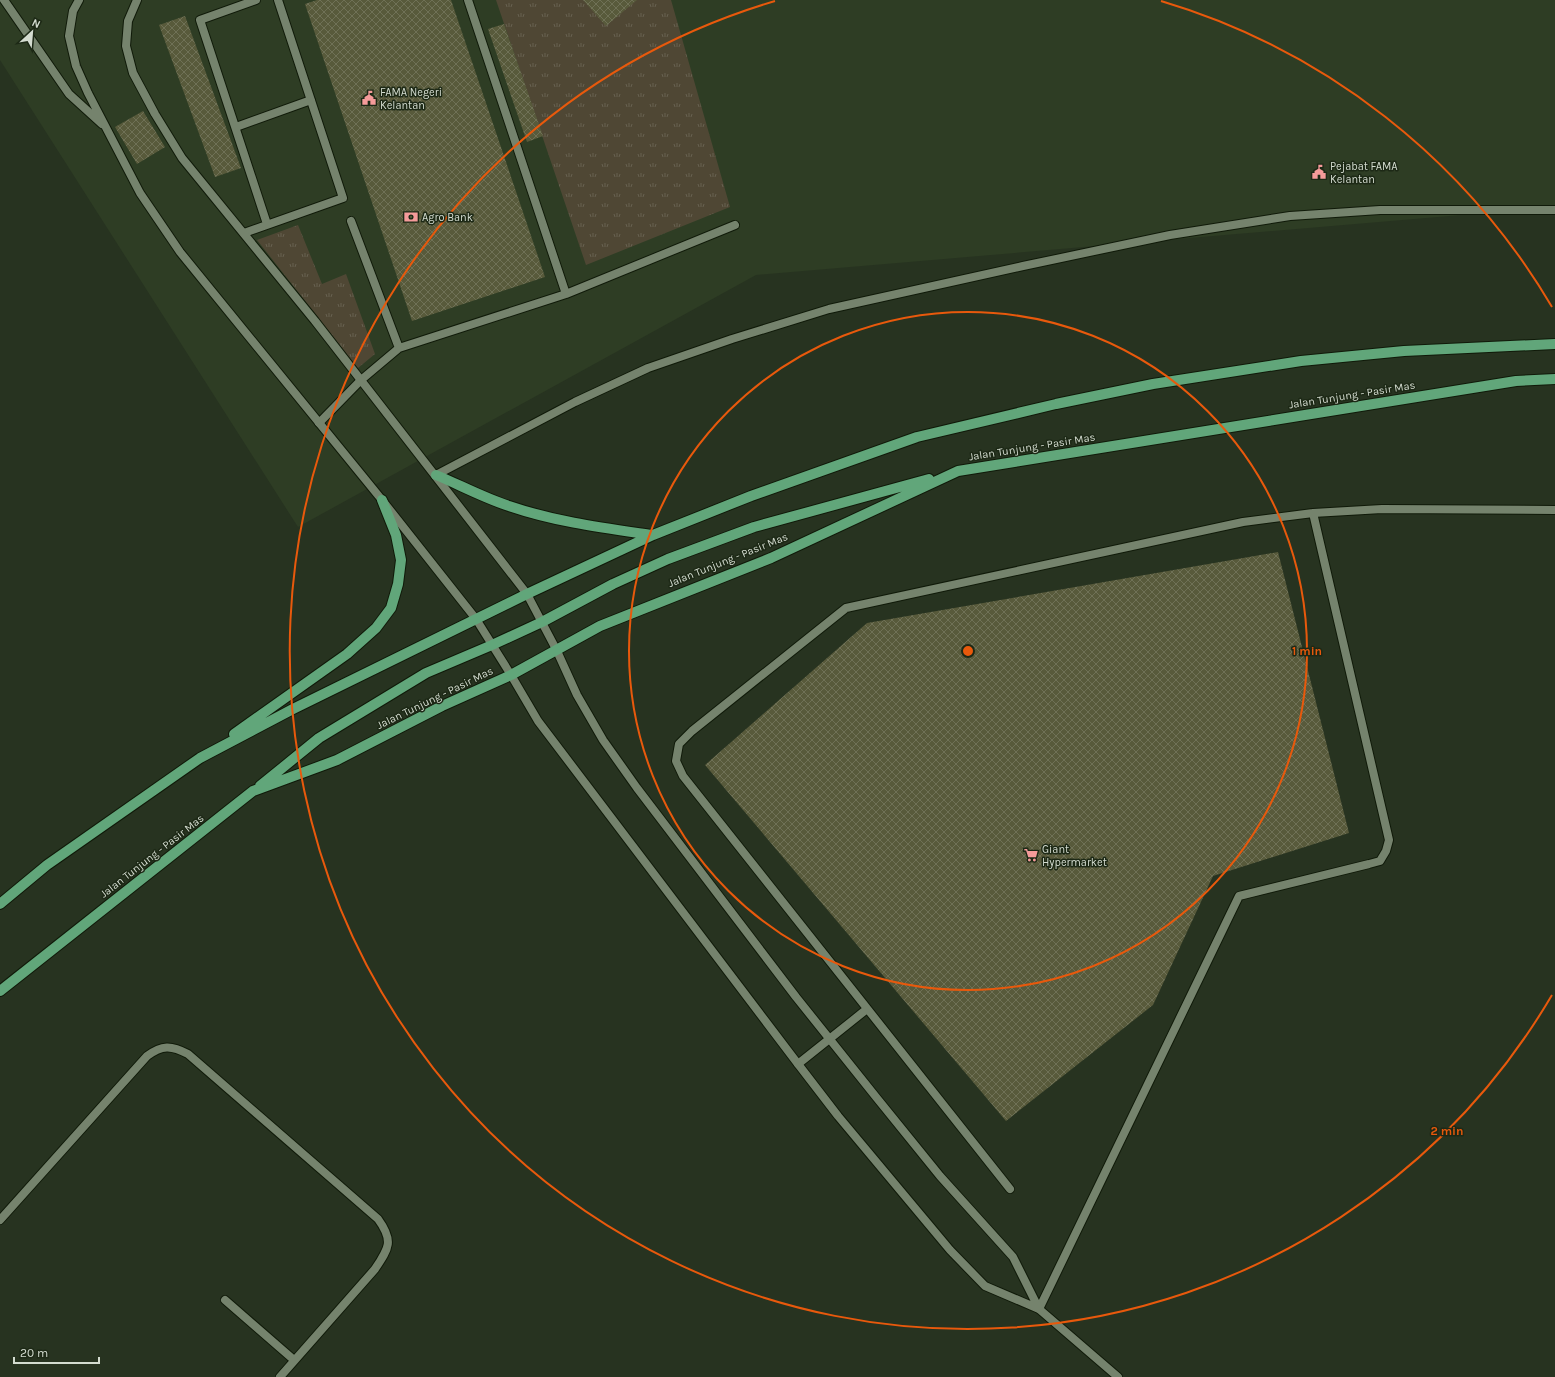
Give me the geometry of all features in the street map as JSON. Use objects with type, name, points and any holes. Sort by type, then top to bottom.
[{"type":"main road","points":[[200,758],[293,709],[527,594],[653,535],[751,496],[917,437],[1056,404],[1153,384],[1301,361],[1404,351],[1555,344]]},
{"type":"main road","name":"Jalan Tunjung - Pasir Mas","points":[[0,991],[253,791],[337,760],[442,706],[511,675],[600,626],[771,558],[958,471],[1516,381],[1555,379]]},
{"type":"main road","points":[[253,791],[319,738],[426,673],[542,622],[613,584],[668,559],[754,527],[958,471]]},
{"type":"main road","points":[[436,475],[508,506],[551,518],[596,527],[653,535]]},
{"type":"main road","points":[[0,904],[47,865],[347,654],[376,628],[391,608],[398,584],[401,560],[396,535],[382,500]]},
{"type":"street","points":[[4,0],[69,94],[106,127]]},
{"type":"street","points":[[79,0],[73,11],[69,36],[76,66],[140,192],[180,252],[382,500],[476,619],[538,721],[838,1116],[903,1194],[950,1250],[985,1286],[1039,1309],[1118,1377]]},
{"type":"street","points":[[137,0],[128,21],[126,46],[132,73],[182,158],[361,380],[527,594],[557,651],[584,708],[603,740],[628,776],[830,1039],[940,1176],[1013,1257],[1039,1309]]},
{"type":"street","points":[[256,0],[200,20],[267,224]]},
{"type":"street","points":[[244,233],[343,198],[278,0]]},
{"type":"street","points":[[468,0],[566,294]]},
{"type":"street","points":[[236,127],[311,100]]},
{"type":"street","points":[[436,475],[576,402],[648,368],[732,339],[829,310],[1170,235],[1290,216],[1380,210],[1555,210]]},
{"type":"street","points":[[351,221],[399,348]]},
{"type":"street","points":[[319,423],[361,380],[399,348],[566,294],[735,225]]},
{"type":"street","points":[[1010,1189],[682,776],[676,761],[680,744],[692,731],[846,608],[1243,522],[1313,513],[1382,509],[1555,510]]},
{"type":"street","points":[[1039,1309],[1239,896],[1380,861],[1386,851],[1389,840],[1313,513]]},
{"type":"street","points":[[798,1064],[868,1010]]},
{"type":"street","points":[[0,1220],[147,1056],[156,1049],[167,1046],[178,1048],[194,1059],[372,1214],[386,1230],[389,1243],[384,1255],[375,1269],[280,1377]]},
{"type":"street","points":[[225,1300],[294,1360]]},
{"type":"shaded area","points":[[0,0],[1555,0],[1555,207],[756,275],[298,527],[0,60]]},
{"type":"green space","points":[[496,0],[671,0],[730,207],[586,265]]},
{"type":"green space","points":[[298,225],[322,284],[346,274],[375,354],[358,368],[257,240]]},
{"type":"building","points":[[317,0],[451,0],[545,277],[412,321],[305,4]]},
{"type":"building","points":[[583,0],[637,0],[606,26]]},
{"type":"building","points":[[185,16],[241,168],[215,177],[159,25]]},
{"type":"building","points":[[504,24],[543,136],[527,142],[488,29]]},
{"type":"building","points":[[143,111],[165,147],[137,164],[115,127]]},
{"type":"building","name":"Giant Hypermarket","points":[[1278,552],[1349,833],[1213,876],[1153,1005],[1006,1121],[705,765],[867,623]]},
{"type":"place","name":"FAMA Negeri Kelantan","points":[[369,98]]},
{"type":"place","name":"Pejabat FAMA Kelantan","points":[[1319,172]]},
{"type":"place","name":"Agro Bank","points":[[411,217]]},
{"type":"place","name":"Giant Hypermarket","points":[[1031,855]]}]
